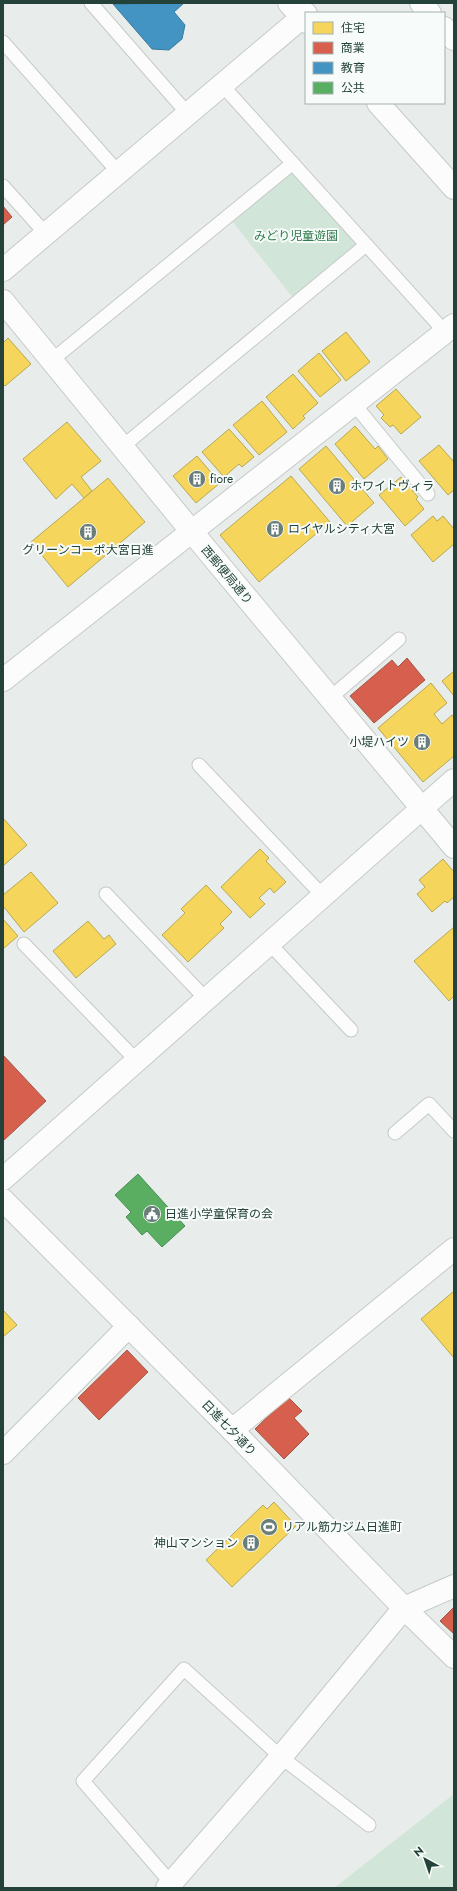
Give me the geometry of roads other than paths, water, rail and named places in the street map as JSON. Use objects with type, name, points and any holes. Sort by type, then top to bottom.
[{"type":"street","points":[[305,12],[319,3]]},
{"type":"street","points":[[421,3],[429,12]]},
{"type":"street","points":[[3,270],[222,85],[302,14]]},
{"type":"street","points":[[379,104],[454,188]]},
{"type":"street","name":"西郵便局通り","points":[[3,301],[192,532],[454,847]]},
{"type":"street","points":[[3,680],[450,329]]},
{"type":"street","points":[[3,1179],[268,942],[421,807],[454,780]]},
{"type":"street","name":"日進七夕通り","points":[[3,1200],[232,1430],[404,1608],[454,1657]]},
{"type":"street","points":[[232,1430],[454,1249]]},
{"type":"street","points":[[3,1453],[129,1326]]},
{"type":"street","points":[[169,1885],[281,1757],[404,1608],[454,1586]]},
{"type":"lane","points":[[91,3],[188,114]]},
{"type":"lane","points":[[3,42],[118,172]]},
{"type":"lane","points":[[222,85],[366,245],[450,329]]},
{"type":"lane","points":[[52,360],[293,163]]},
{"type":"lane","points":[[3,186],[46,234]]},
{"type":"lane","points":[[122,447],[366,245]]},
{"type":"lane","points":[[354,404],[428,494]]},
{"type":"lane","points":[[330,698],[399,639]]},
{"type":"lane","points":[[199,765],[322,895]]},
{"type":"lane","points":[[106,894],[206,998]]},
{"type":"lane","points":[[268,942],[351,1030]]},
{"type":"lane","points":[[24,944],[136,1060]]},
{"type":"lane","points":[[395,1133],[429,1104],[454,1131]]},
{"type":"lane","points":[[169,1885],[83,1781],[184,1669],[281,1757],[369,1825]]},
{"type":"place","name":"fiore","points":[[197,479]]},
{"type":"place","name":"ホワイトヴィラ","points":[[337,486]]},
{"type":"place","name":"ロイヤルシティ大宮","points":[[275,529]]},
{"type":"place","name":"グリーンコーポ大宮日進","points":[[88,532]]},
{"type":"place","name":"小堤ハイツ","points":[[422,742]]},
{"type":"place","name":"日進小学童保育の会","points":[[152,1214]]},
{"type":"place","name":"リアル筋力ジム日進町","points":[[269,1527]]},
{"type":"place","name":"神山マンション","points":[[251,1543]]},
{"type":"park label","name":"みどり児童遊園","points":[[296,236]]}]
